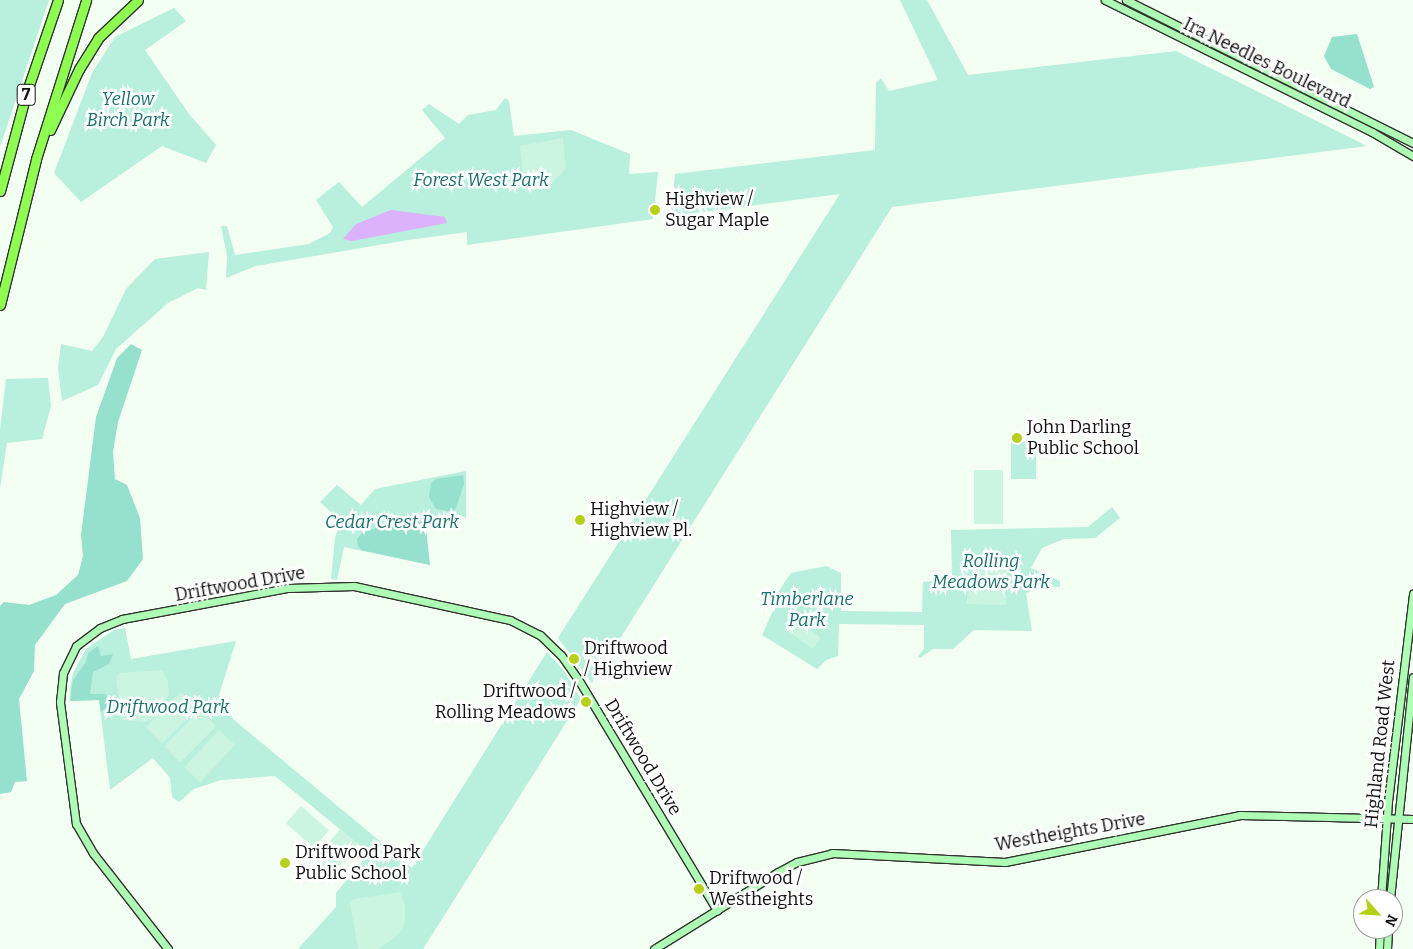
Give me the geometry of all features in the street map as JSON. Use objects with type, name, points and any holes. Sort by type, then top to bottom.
[{"type":"highway","name":"7","points":[[0,191],[26,94],[58,0]]},
{"type":"highway","name":"7","points":[[0,305],[36,160],[86,0]]},
{"type":"highway","points":[[36,160],[78,69],[98,38],[138,0]]},
{"type":"street","name":"Ira Needles Boulevard","points":[[1105,0],[1372,132],[1413,156]]},
{"type":"street","name":"Ira Needles Boulevard","points":[[1126,0],[1413,144]]},
{"type":"street","name":"Driftwood Drive","points":[[168,949],[93,853],[76,824],[60,702],[63,673],[76,646],[100,628],[122,619],[288,588],[354,586],[510,620],[540,635],[561,654],[578,678],[717,910]]},
{"type":"street","name":"Highland Road West","points":[[1382,889],[1387,817],[1413,593]]},
{"type":"street","name":"Highland Road West","points":[[1391,889],[1396,818],[1413,677]]},
{"type":"street","name":"Westheights Drive","points":[[654,949],[797,862],[832,853],[1005,862],[1240,815],[1413,819]]},
{"type":"green space","points":[[0,0],[49,0],[0,147]]},
{"type":"green space","points":[[900,0],[927,0],[968,75],[1176,51],[1367,146],[892,207],[592,683],[558,638],[840,194],[671,216],[675,174],[875,150],[876,83],[881,78],[889,91],[938,80]]},
{"type":"green space","name":"Yellow Birch Park","points":[[174,8],[186,21],[145,50],[189,114],[216,145],[206,163],[162,146],[81,202],[54,173],[92,73],[115,37]]},
{"type":"green space","name":"Forest West Park","points":[[505,98],[509,101],[514,136],[571,130],[630,154],[629,174],[658,172],[653,219],[467,245],[467,232],[408,240],[256,266],[226,278],[227,256],[221,226],[227,226],[235,255],[309,244],[330,233],[333,227],[316,200],[339,182],[362,207],[445,138],[422,110],[429,104],[459,124],[468,115],[496,110]]},
{"type":"green space","points":[[563,138],[566,168],[548,188],[525,192],[520,146]]},
{"type":"green space","points":[[209,252],[206,290],[198,288],[168,303],[116,349],[98,385],[62,401],[58,368],[61,344],[92,351],[103,337],[126,289],[155,259]]},
{"type":"green space","points":[[48,378],[51,406],[42,439],[7,443],[0,488],[0,430],[6,379]]},
{"type":"green space","points":[[1011,442],[1036,442],[1036,479],[1011,479]]},
{"type":"green space","points":[[974,470],[1003,470],[1003,524],[974,524]]},
{"type":"green space","name":"Cedar Crest Park","points":[[466,471],[466,518],[459,515],[425,521],[430,565],[344,547],[337,580],[331,579],[335,538],[341,521],[320,502],[337,485],[361,505],[375,489]]},
{"type":"green space","name":"Rolling Meadows Park","points":[[1112,507],[1120,518],[1095,538],[1064,539],[1042,548],[1031,568],[1060,581],[1060,587],[1047,586],[1026,593],[1032,631],[974,630],[953,649],[933,649],[920,658],[918,656],[924,649],[924,625],[839,624],[838,656],[826,660],[817,669],[762,635],[773,611],[772,601],[791,573],[826,566],[841,573],[841,611],[922,612],[923,582],[952,579],[951,530],[1088,527]]},
{"type":"green space","points":[[992,561],[1007,561],[1006,605],[966,604],[974,571],[980,565]]},
{"type":"green space","points":[[795,619],[821,638],[813,649],[787,630]]},
{"type":"green space","name":"Driftwood Park","points":[[125,628],[131,659],[236,641],[219,695],[233,719],[412,868],[547,652],[564,671],[581,699],[423,949],[298,949],[336,907],[336,893],[369,853],[275,776],[221,780],[194,789],[179,802],[172,797],[170,778],[153,758],[110,790],[99,700],[70,701],[70,688],[73,673],[86,649],[114,630]]},
{"type":"green space","points":[[162,670],[168,682],[169,695],[164,707],[156,717],[144,722],[122,720],[116,677],[120,673]]},
{"type":"green space","points":[[181,692],[197,708],[162,744],[146,727]]},
{"type":"green space","points":[[200,710],[216,726],[180,762],[164,746]]},
{"type":"green space","points":[[219,730],[235,745],[200,782],[184,767]]},
{"type":"green space","points":[[301,806],[329,830],[314,848],[286,823]]},
{"type":"green space","points":[[340,829],[358,844],[332,874],[314,860]]},
{"type":"green space","points":[[400,892],[405,906],[405,922],[398,935],[379,949],[358,949],[350,904],[353,899]]},
{"type":"shaded area","points":[[1357,34],[1374,87],[1370,89],[1331,69],[1324,56],[1332,37]]},
{"type":"shaded area","points":[[391,210],[445,217],[447,223],[352,241],[343,239],[356,224]]},
{"type":"shaded area","points":[[131,344],[142,350],[118,422],[113,452],[115,479],[127,485],[140,518],[143,559],[127,581],[65,604],[35,645],[34,671],[19,699],[27,781],[15,782],[11,792],[0,794],[0,606],[4,602],[29,605],[56,595],[78,575],[83,556],[81,535],[96,417],[117,358]]},
{"type":"shaded area","points":[[463,475],[464,484],[456,508],[452,512],[436,509],[429,497],[431,483],[436,479]]},
{"type":"shaded area","points":[[428,516],[432,520],[425,521],[430,565],[361,550],[358,546],[357,539],[362,533],[389,523]]},
{"type":"shaded area","points":[[98,646],[101,656],[113,654],[109,664],[93,672],[90,694],[105,694],[111,703],[101,712],[99,700],[70,701],[73,680],[86,662],[88,653]]},
{"type":"place","name":"Highview / Sugar Maple","points":[[655,210]]},
{"type":"place","name":"John Darling Public School","points":[[1017,438]]},
{"type":"place","name":"Highview / Highview Pl.","points":[[580,520]]},
{"type":"place","name":"Driftwood / Highview","points":[[574,659]]},
{"type":"place","name":"Driftwood / Rolling Meadows","points":[[586,702]]},
{"type":"place","name":"Driftwood Park Public School","points":[[285,863]]},
{"type":"place","name":"Driftwood / Westheights","points":[[699,889]]},
{"type":"park label","name":"Timberlane Park","points":[[807,610]]}]
